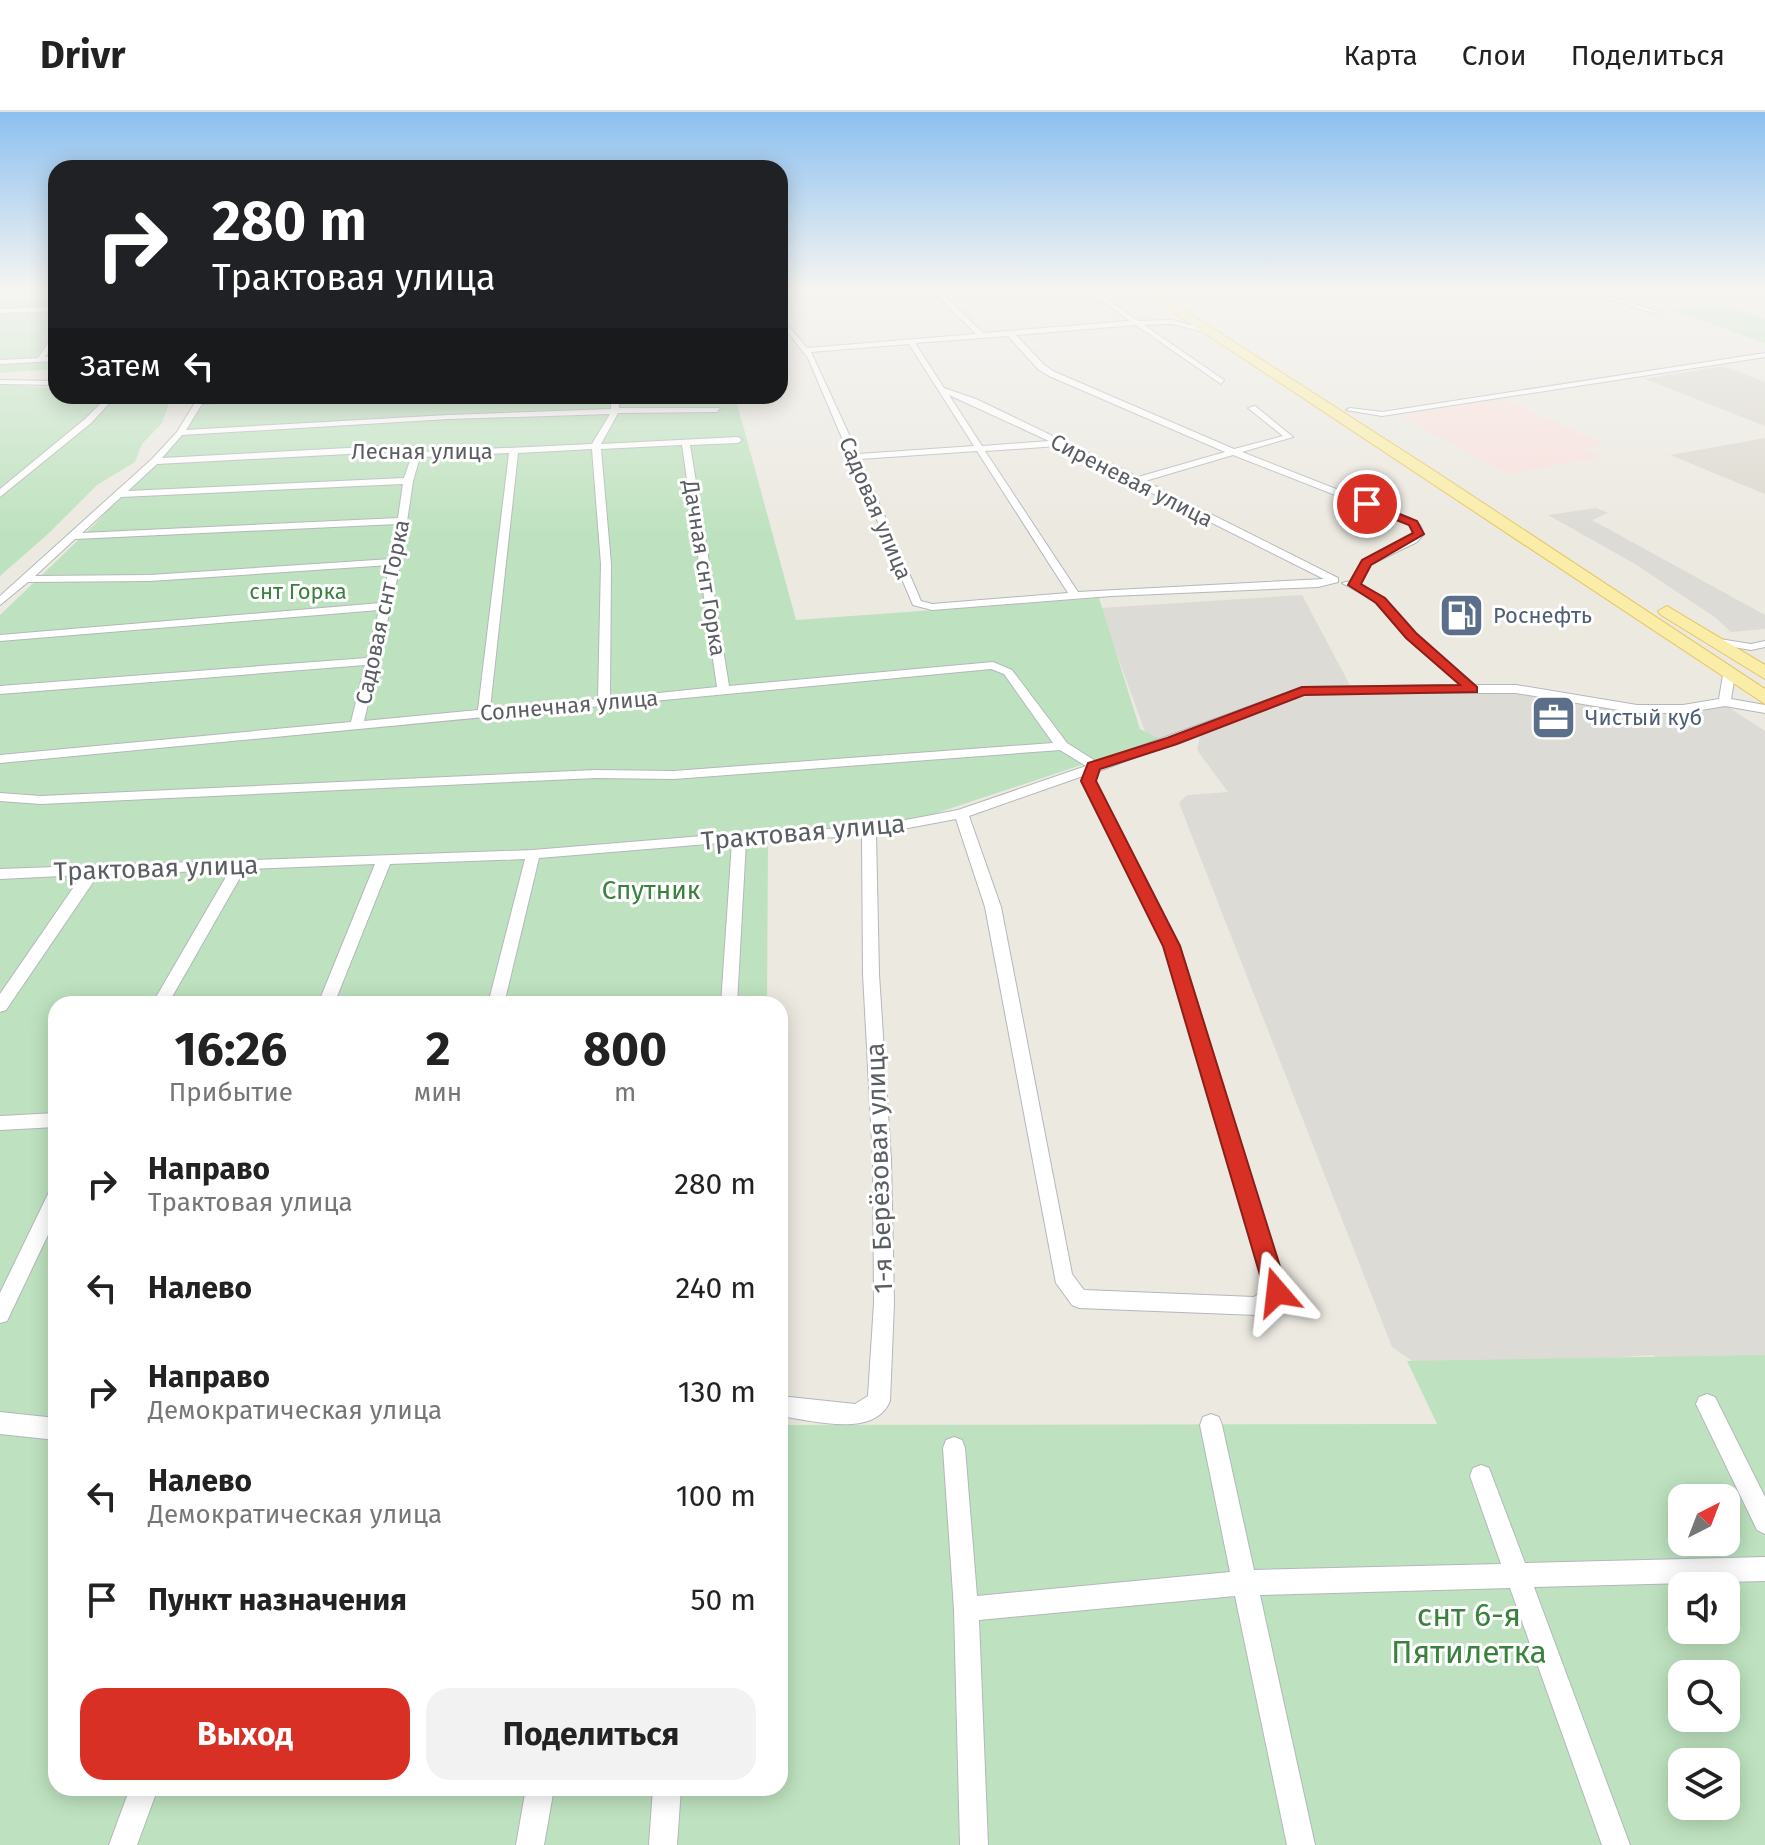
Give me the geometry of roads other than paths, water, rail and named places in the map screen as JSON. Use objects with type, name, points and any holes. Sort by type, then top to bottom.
[{"type":"main road","points":[[1269,371],[1765,698]]},
{"type":"main road","points":[[1288,371],[1350,410],[1379,420],[1758,669]]},
{"type":"street","name":"Садовая улица","points":[[818,371],[917,603],[932,607],[1075,596]]},
{"type":"street","points":[[929,371],[1075,596],[1318,584],[1334,580],[1354,585],[1380,600],[1411,635],[1472,689]]},
{"type":"street","points":[[1049,371],[1233,452],[1407,520],[1417,527],[1419,534],[1413,540],[1363,565],[1354,585]]},
{"type":"street","points":[[1205,371],[1221,382]]},
{"type":"street","points":[[1379,420],[1671,371]]},
{"type":"street","points":[[0,382],[48,383]]},
{"type":"street","name":"Сиреневая улица","points":[[941,389],[973,401],[1137,480],[1334,580]]},
{"type":"street","points":[[0,494],[104,404]]},
{"type":"street","points":[[0,602],[155,461],[180,433],[198,404]]},
{"type":"street","points":[[604,701],[606,564],[596,445],[615,411],[615,404]]},
{"type":"street","points":[[1137,480],[1289,436],[1252,408]]},
{"type":"street","points":[[180,433],[410,419],[717,410]]},
{"type":"street","name":"Лесная улица","points":[[155,461],[404,448],[415,449],[416,455],[738,440]]},
{"type":"street","points":[[856,457],[1060,443]]},
{"type":"street","name":"Дачная снт Горка","points":[[686,444],[724,692]]},
{"type":"street","points":[[484,712],[514,449]]},
{"type":"street","name":"Садовая снт Горка","points":[[357,723],[396,562],[408,481],[416,455]]},
{"type":"street","points":[[119,494],[408,481]]},
{"type":"street","points":[[74,536],[403,521]]},
{"type":"street","points":[[26,579],[122,579],[396,562]]},
{"type":"street","points":[[0,638],[385,606]]},
{"type":"street","points":[[1713,641],[1751,647],[1765,644]]},
{"type":"street","points":[[1751,647],[1746,656],[1758,669]]},
{"type":"street","points":[[0,690],[371,661]]},
{"type":"street","name":"Солнечная улица","points":[[0,759],[993,665],[1008,672],[1062,746],[1094,766]]},
{"type":"street","points":[[1725,702],[1729,675]]},
{"type":"street","name":"Трактовая улица","points":[[0,874],[533,854],[739,837],[869,831],[961,814],[1172,741],[1302,691],[1516,689],[1637,709],[1683,709],[1725,702],[1765,709]]},
{"type":"street","points":[[0,797],[41,800],[596,774],[674,775],[1062,746]]},
{"type":"street","points":[[961,814],[993,907],[1063,1277],[1079,1299],[1257,1306],[1277,1292],[1172,946],[1088,781],[1094,766]]},
{"type":"street","name":"1-я Берёзовая улица","points":[[788,1407],[858,1415],[879,1401],[884,1287],[882,1160],[871,974],[869,831]]},
{"type":"street","points":[[729,996],[739,837]]},
{"type":"street","points":[[498,996],[533,854]]},
{"type":"street","points":[[329,996],[385,858]]},
{"type":"street","points":[[165,996],[240,865]]},
{"type":"street","points":[[0,1006],[93,871]]},
{"type":"street","points":[[0,1123],[48,1120]]},
{"type":"street","points":[[0,1314],[48,1215]]},
{"type":"street","points":[[1707,1404],[1765,1522]]},
{"type":"street","points":[[0,1423],[48,1428]]},
{"type":"street","points":[[1211,1425],[1301,1845]]},
{"type":"street","points":[[954,1448],[966,1609],[974,1845]]},
{"type":"street","points":[[1481,1476],[1616,1845]]},
{"type":"street","points":[[966,1609],[1243,1583],[1765,1569]]},
{"type":"street","points":[[123,1845],[141,1796]]},
{"type":"street","points":[[530,1845],[539,1796]]},
{"type":"street","points":[[663,1845],[666,1796]]},
{"type":"place","name":"Роснефть","points":[[1462,615]]},
{"type":"place","name":"Чистый куб","points":[[1554,717]]},
{"type":"park label","name":"снт Горка","points":[[298,591]]},
{"type":"park label","name":"Спутник","points":[[651,890]]},
{"type":"park label","name":"снт 6-я Пятилетка","points":[[1469,1634]]}]
